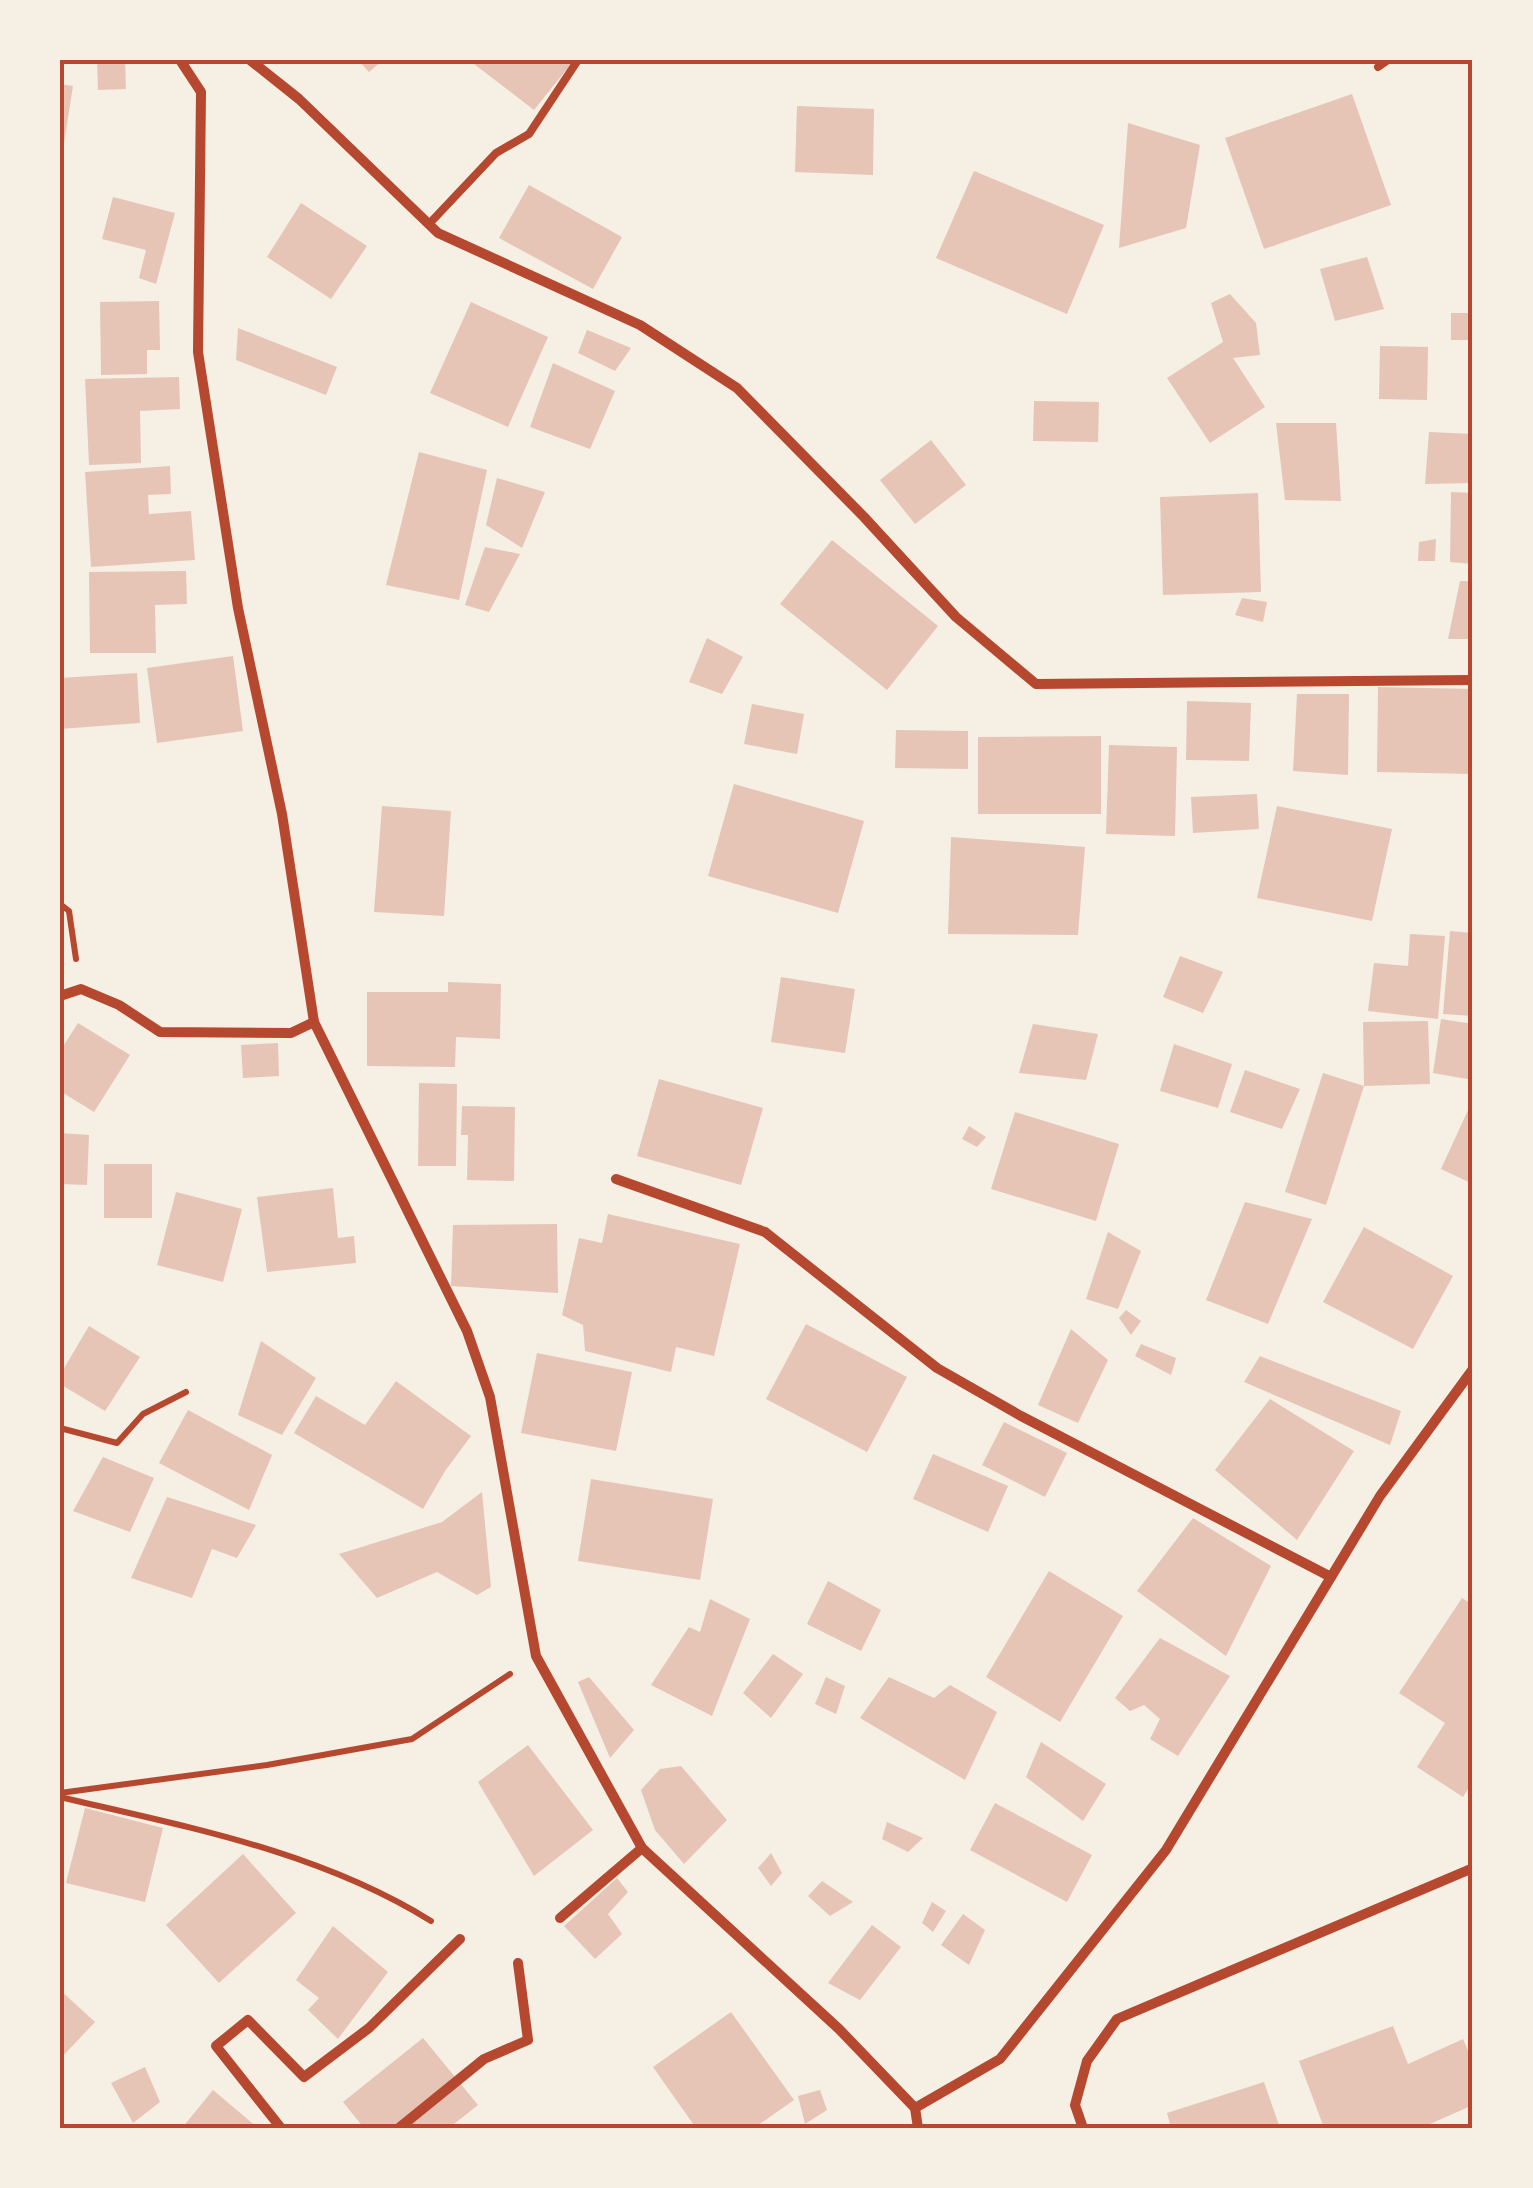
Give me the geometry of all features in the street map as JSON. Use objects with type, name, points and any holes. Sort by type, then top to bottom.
[{"type":"street","points":[[180,60],[201,92],[198,352],[238,608],[282,814],[314,1022],[467,1331],[490,1397],[536,1656],[642,1848],[839,2028],[916,2108],[918,2128]]},
{"type":"street","points":[[250,60],[299,99],[438,234],[640,325],[738,388],[956,617],[1036,684],[1473,680]]},
{"type":"street","points":[[60,996],[81,990],[118,1006],[160,1032],[291,1033],[314,1022]]},
{"type":"street","points":[[616,1179],[765,1232],[938,1368],[1021,1416],[1331,1577]]},
{"type":"street","points":[[916,2108],[1000,2059],[1166,1850],[1380,1496],[1473,1369]]},
{"type":"street","points":[[560,1918],[642,1848]]},
{"type":"street","points":[[1083,2128],[1075,2106],[1087,2061],[1117,2019],[1473,1868]]},
{"type":"street","points":[[281,2128],[216,2046],[248,2020],[304,2077],[316,2072],[369,2028],[460,1939]]},
{"type":"street","points":[[399,2128],[484,2059],[528,2040],[518,1963]]},
{"type":"lane","points":[[429,224],[496,153],[529,134],[578,60]]},
{"type":"lane","points":[[1378,67],[1388,60]]},
{"type":"path","points":[[60,904],[69,911],[81,990]]},
{"type":"path","points":[[60,1428],[117,1443],[143,1414],[186,1392]]},
{"type":"path","points":[[60,1795],[266,1765],[412,1738],[536,1656]]},
{"type":"path","points":[[60,1795],[252,1842],[386,1893],[460,1939]]},
{"type":"building","points":[[97,60],[125,60],[126,89],[98,90]]},
{"type":"building","points":[[358,60],[383,60],[369,72]]},
{"type":"building","points":[[477,60],[566,60],[571,64],[534,110],[474,64]]},
{"type":"building","points":[[60,84],[73,86],[62,156],[60,156]]},
{"type":"building","points":[[1352,94],[1391,205],[1264,249],[1225,138]]},
{"type":"building","points":[[797,106],[874,109],[873,175],[795,172]]},
{"type":"building","points":[[1128,123],[1200,145],[1186,228],[1119,248]]},
{"type":"building","points":[[974,171],[1104,225],[1067,314],[936,258]]},
{"type":"building","points":[[529,185],[622,237],[593,289],[499,238]]},
{"type":"building","points":[[113,197],[175,213],[156,284],[139,278],[146,250],[102,239]]},
{"type":"building","points":[[301,203],[367,246],[331,299],[267,257]]},
{"type":"building","points":[[1367,257],[1384,309],[1335,321],[1320,269]]},
{"type":"building","points":[[1230,294],[1256,323],[1260,355],[1233,358],[1265,407],[1210,443],[1167,378],[1223,342],[1211,303]]},
{"type":"building","points":[[159,301],[160,350],[147,350],[147,374],[101,375],[100,302]]},
{"type":"building","points":[[471,302],[548,337],[508,427],[430,393]]},
{"type":"building","points":[[1451,313],[1473,313],[1473,340],[1451,340]]},
{"type":"building","points":[[238,328],[337,367],[326,395],[236,360]]},
{"type":"building","points":[[587,330],[631,348],[615,371],[578,353]]},
{"type":"building","points":[[1380,346],[1428,347],[1427,400],[1379,399]]},
{"type":"building","points":[[553,363],[615,391],[590,449],[530,427]]},
{"type":"building","points":[[179,377],[180,409],[140,411],[141,463],[89,465],[85,379]]},
{"type":"building","points":[[1034,401],[1099,402],[1098,442],[1033,441]]},
{"type":"building","points":[[1276,423],[1336,423],[1341,501],[1285,500]]},
{"type":"building","points":[[1429,432],[1473,434],[1473,483],[1425,484]]},
{"type":"building","points":[[931,440],[966,485],[915,524],[880,480]]},
{"type":"building","points":[[419,452],[487,470],[459,600],[386,585]]},
{"type":"building","points":[[170,466],[171,494],[148,495],[149,514],[191,511],[195,560],[91,567],[85,472]]},
{"type":"building","points":[[497,478],[545,492],[522,548],[486,525]]},
{"type":"building","points":[[1451,492],[1473,493],[1473,564],[1450,562]]},
{"type":"building","points":[[1258,493],[1261,592],[1163,595],[1160,497]]},
{"type":"building","points":[[1436,539],[1435,561],[1418,561],[1419,542]]},
{"type":"building","points":[[832,540],[938,626],[887,690],[780,604]]},
{"type":"building","points":[[485,547],[520,554],[489,612],[465,605]]},
{"type":"building","points":[[186,571],[187,604],[155,605],[156,653],[90,653],[89,572]]},
{"type":"building","points":[[1460,581],[1473,581],[1473,639],[1448,639]]},
{"type":"building","points":[[1242,598],[1267,602],[1263,622],[1235,615]]},
{"type":"building","points":[[707,638],[743,657],[722,694],[689,682]]},
{"type":"building","points":[[233,656],[243,731],[157,743],[147,668]]},
{"type":"building","points":[[137,673],[140,723],[60,729],[60,678]]},
{"type":"building","points":[[1378,687],[1473,689],[1473,774],[1377,772]]},
{"type":"building","points":[[1297,694],[1349,694],[1348,775],[1293,771]]},
{"type":"building","points":[[1187,701],[1251,703],[1249,761],[1186,760]]},
{"type":"building","points":[[752,704],[804,714],[797,754],[744,744]]},
{"type":"building","points":[[896,730],[968,731],[968,769],[895,768]]},
{"type":"building","points":[[1101,736],[1101,814],[978,814],[978,737]]},
{"type":"building","points":[[1109,745],[1177,747],[1175,836],[1106,834]]},
{"type":"building","points":[[734,784],[864,821],[838,913],[708,876]]},
{"type":"building","points":[[1257,794],[1259,829],[1193,833],[1191,797]]},
{"type":"building","points":[[382,806],[451,811],[444,916],[374,912]]},
{"type":"building","points":[[1277,806],[1392,829],[1372,921],[1257,898]]},
{"type":"building","points":[[951,837],[1085,847],[1078,935],[948,934]]},
{"type":"building","points":[[1450,931],[1473,933],[1473,1016],[1443,1014]]},
{"type":"building","points":[[1410,934],[1445,936],[1438,1019],[1368,1011],[1374,963],[1408,966]]},
{"type":"building","points":[[1180,956],[1223,972],[1203,1013],[1163,997]]},
{"type":"building","points":[[781,977],[855,989],[845,1053],[771,1042]]},
{"type":"building","points":[[448,982],[501,984],[500,1039],[456,1037],[455,1067],[367,1066],[367,992],[448,992]]},
{"type":"building","points":[[1441,1019],[1473,1024],[1473,1080],[1433,1073]]},
{"type":"building","points":[[1428,1021],[1430,1084],[1364,1086],[1363,1022]]},
{"type":"building","points":[[78,1023],[130,1055],[94,1112],[60,1091],[60,1051]]},
{"type":"building","points":[[1033,1024],[1098,1034],[1086,1080],[1019,1073]]},
{"type":"building","points":[[278,1043],[279,1076],[243,1078],[241,1045]]},
{"type":"building","points":[[1174,1044],[1232,1064],[1218,1108],[1160,1091]]},
{"type":"building","points":[[1245,1070],[1300,1089],[1282,1129],[1230,1112]]},
{"type":"building","points":[[1323,1073],[1364,1086],[1326,1205],[1285,1192]]},
{"type":"building","points":[[659,1079],[763,1108],[741,1185],[637,1156]]},
{"type":"building","points":[[419,1083],[457,1084],[456,1166],[418,1166]]},
{"type":"building","points":[[462,1106],[515,1107],[514,1181],[467,1180],[468,1135],[461,1135]]},
{"type":"building","points":[[1469,1108],[1473,1110],[1473,1184],[1441,1169]]},
{"type":"building","points":[[1015,1112],[1119,1144],[1096,1221],[991,1189]]},
{"type":"building","points":[[969,1126],[986,1137],[977,1147],[962,1139]]},
{"type":"building","points":[[60,1133],[89,1135],[87,1185],[60,1184]]},
{"type":"building","points":[[104,1164],[152,1164],[152,1218],[104,1218]]},
{"type":"building","points":[[333,1188],[338,1238],[354,1236],[356,1263],[267,1272],[257,1197]]},
{"type":"building","points":[[176,1192],[242,1209],[223,1282],[157,1265]]},
{"type":"building","points":[[1245,1202],[1312,1219],[1268,1324],[1206,1300]]},
{"type":"building","points":[[608,1214],[740,1244],[714,1356],[676,1347],[671,1372],[585,1351],[583,1325],[562,1315],[579,1238],[602,1243]]},
{"type":"building","points":[[557,1224],[558,1293],[451,1286],[453,1225]]},
{"type":"building","points":[[1364,1227],[1453,1276],[1413,1349],[1323,1302]]},
{"type":"building","points":[[1108,1232],[1141,1251],[1118,1309],[1086,1299]]},
{"type":"building","points":[[1126,1310],[1141,1321],[1131,1335],[1119,1318]]},
{"type":"building","points":[[806,1324],[907,1377],[867,1452],[766,1399]]},
{"type":"building","points":[[89,1326],[140,1357],[105,1411],[60,1384],[60,1375]]},
{"type":"building","points":[[1071,1329],[1108,1360],[1078,1423],[1038,1405]]},
{"type":"building","points":[[261,1341],[316,1378],[282,1435],[238,1415]]},
{"type":"building","points":[[1141,1344],[1176,1358],[1171,1375],[1135,1356]]},
{"type":"building","points":[[537,1353],[632,1372],[616,1451],[521,1433]]},
{"type":"building","points":[[1260,1356],[1401,1411],[1390,1445],[1244,1382]]},
{"type":"building","points":[[396,1381],[471,1436],[423,1509],[294,1433],[316,1396],[365,1425]]},
{"type":"building","points":[[1270,1399],[1354,1451],[1297,1540],[1215,1470]]},
{"type":"building","points":[[188,1410],[272,1455],[249,1510],[159,1463]]},
{"type":"building","points":[[1004,1422],[1067,1453],[1045,1497],[982,1465]]},
{"type":"building","points":[[933,1454],[1008,1486],[988,1532],[913,1499]]},
{"type":"building","points":[[103,1457],[154,1478],[130,1532],[73,1511]]},
{"type":"building","points":[[591,1479],[713,1499],[700,1580],[578,1561]]},
{"type":"building","points":[[482,1492],[491,1587],[477,1595],[437,1572],[377,1598],[339,1554],[442,1522]]},
{"type":"building","points":[[167,1497],[256,1525],[237,1558],[212,1549],[192,1598],[131,1578]]},
{"type":"building","points":[[1193,1518],[1271,1566],[1226,1656],[1137,1591]]},
{"type":"building","points":[[1049,1571],[1123,1616],[1060,1722],[986,1677]]},
{"type":"building","points":[[828,1581],[881,1610],[861,1651],[807,1624]]},
{"type":"building","points":[[1462,1598],[1473,1605],[1473,1781],[1463,1797],[1417,1767],[1445,1723],[1399,1693]]},
{"type":"building","points":[[710,1599],[750,1619],[712,1716],[651,1685],[689,1627],[700,1632]]},
{"type":"building","points":[[1160,1638],[1230,1676],[1178,1756],[1150,1739],[1160,1719],[1144,1705],[1130,1711],[1115,1698]]},
{"type":"building","points":[[773,1654],[803,1674],[771,1718],[743,1693]]},
{"type":"building","points":[[589,1677],[634,1730],[610,1758],[578,1682]]},
{"type":"building","points":[[826,1677],[845,1686],[836,1714],[815,1704]]},
{"type":"building","points":[[889,1677],[934,1698],[950,1685],[997,1712],[965,1780],[860,1718]]},
{"type":"building","points":[[1041,1742],[1106,1784],[1083,1821],[1026,1777]]},
{"type":"building","points":[[528,1745],[593,1830],[534,1876],[478,1782]]},
{"type":"building","points":[[681,1766],[727,1820],[684,1864],[655,1830],[641,1790],[660,1769]]},
{"type":"building","points":[[995,1803],[1092,1855],[1067,1902],[970,1850]]},
{"type":"building","points":[[85,1808],[163,1828],[145,1902],[66,1883]]},
{"type":"building","points":[[887,1822],[923,1838],[908,1852],[882,1839]]},
{"type":"building","points":[[771,1853],[782,1873],[771,1886],[758,1868]]},
{"type":"building","points":[[243,1854],[296,1913],[219,1983],[166,1925]]},
{"type":"building","points":[[617,1878],[628,1892],[608,1914],[622,1934],[595,1959],[564,1926]]},
{"type":"building","points":[[822,1881],[853,1902],[830,1916],[808,1896]]},
{"type":"building","points":[[932,1902],[946,1911],[933,1932],[922,1923]]},
{"type":"building","points":[[963,1914],[985,1930],[969,1965],[941,1945]]},
{"type":"building","points":[[872,1925],[901,1947],[860,2000],[828,1983]]},
{"type":"building","points":[[333,1926],[388,1972],[338,2039],[308,2010],[319,1998],[296,1980]]},
{"type":"building","points":[[60,1990],[95,2022],[60,2059]]},
{"type":"building","points":[[731,2012],[794,2100],[754,2128],[696,2128],[653,2067]]},
{"type":"building","points":[[1393,2026],[1408,2064],[1463,2039],[1473,2062],[1473,2105],[1430,2124],[1432,2128],[1324,2128],[1299,2061]]},
{"type":"building","points":[[423,2038],[478,2105],[449,2128],[364,2128],[343,2102]]},
{"type":"building","points":[[145,2067],[160,2102],[133,2123],[111,2083]]},
{"type":"building","points":[[1264,2082],[1280,2128],[1171,2128],[1167,2113]]},
{"type":"building","points":[[213,2090],[258,2128],[182,2128]]},
{"type":"building","points":[[820,2090],[827,2110],[805,2124],[798,2096]]}]
